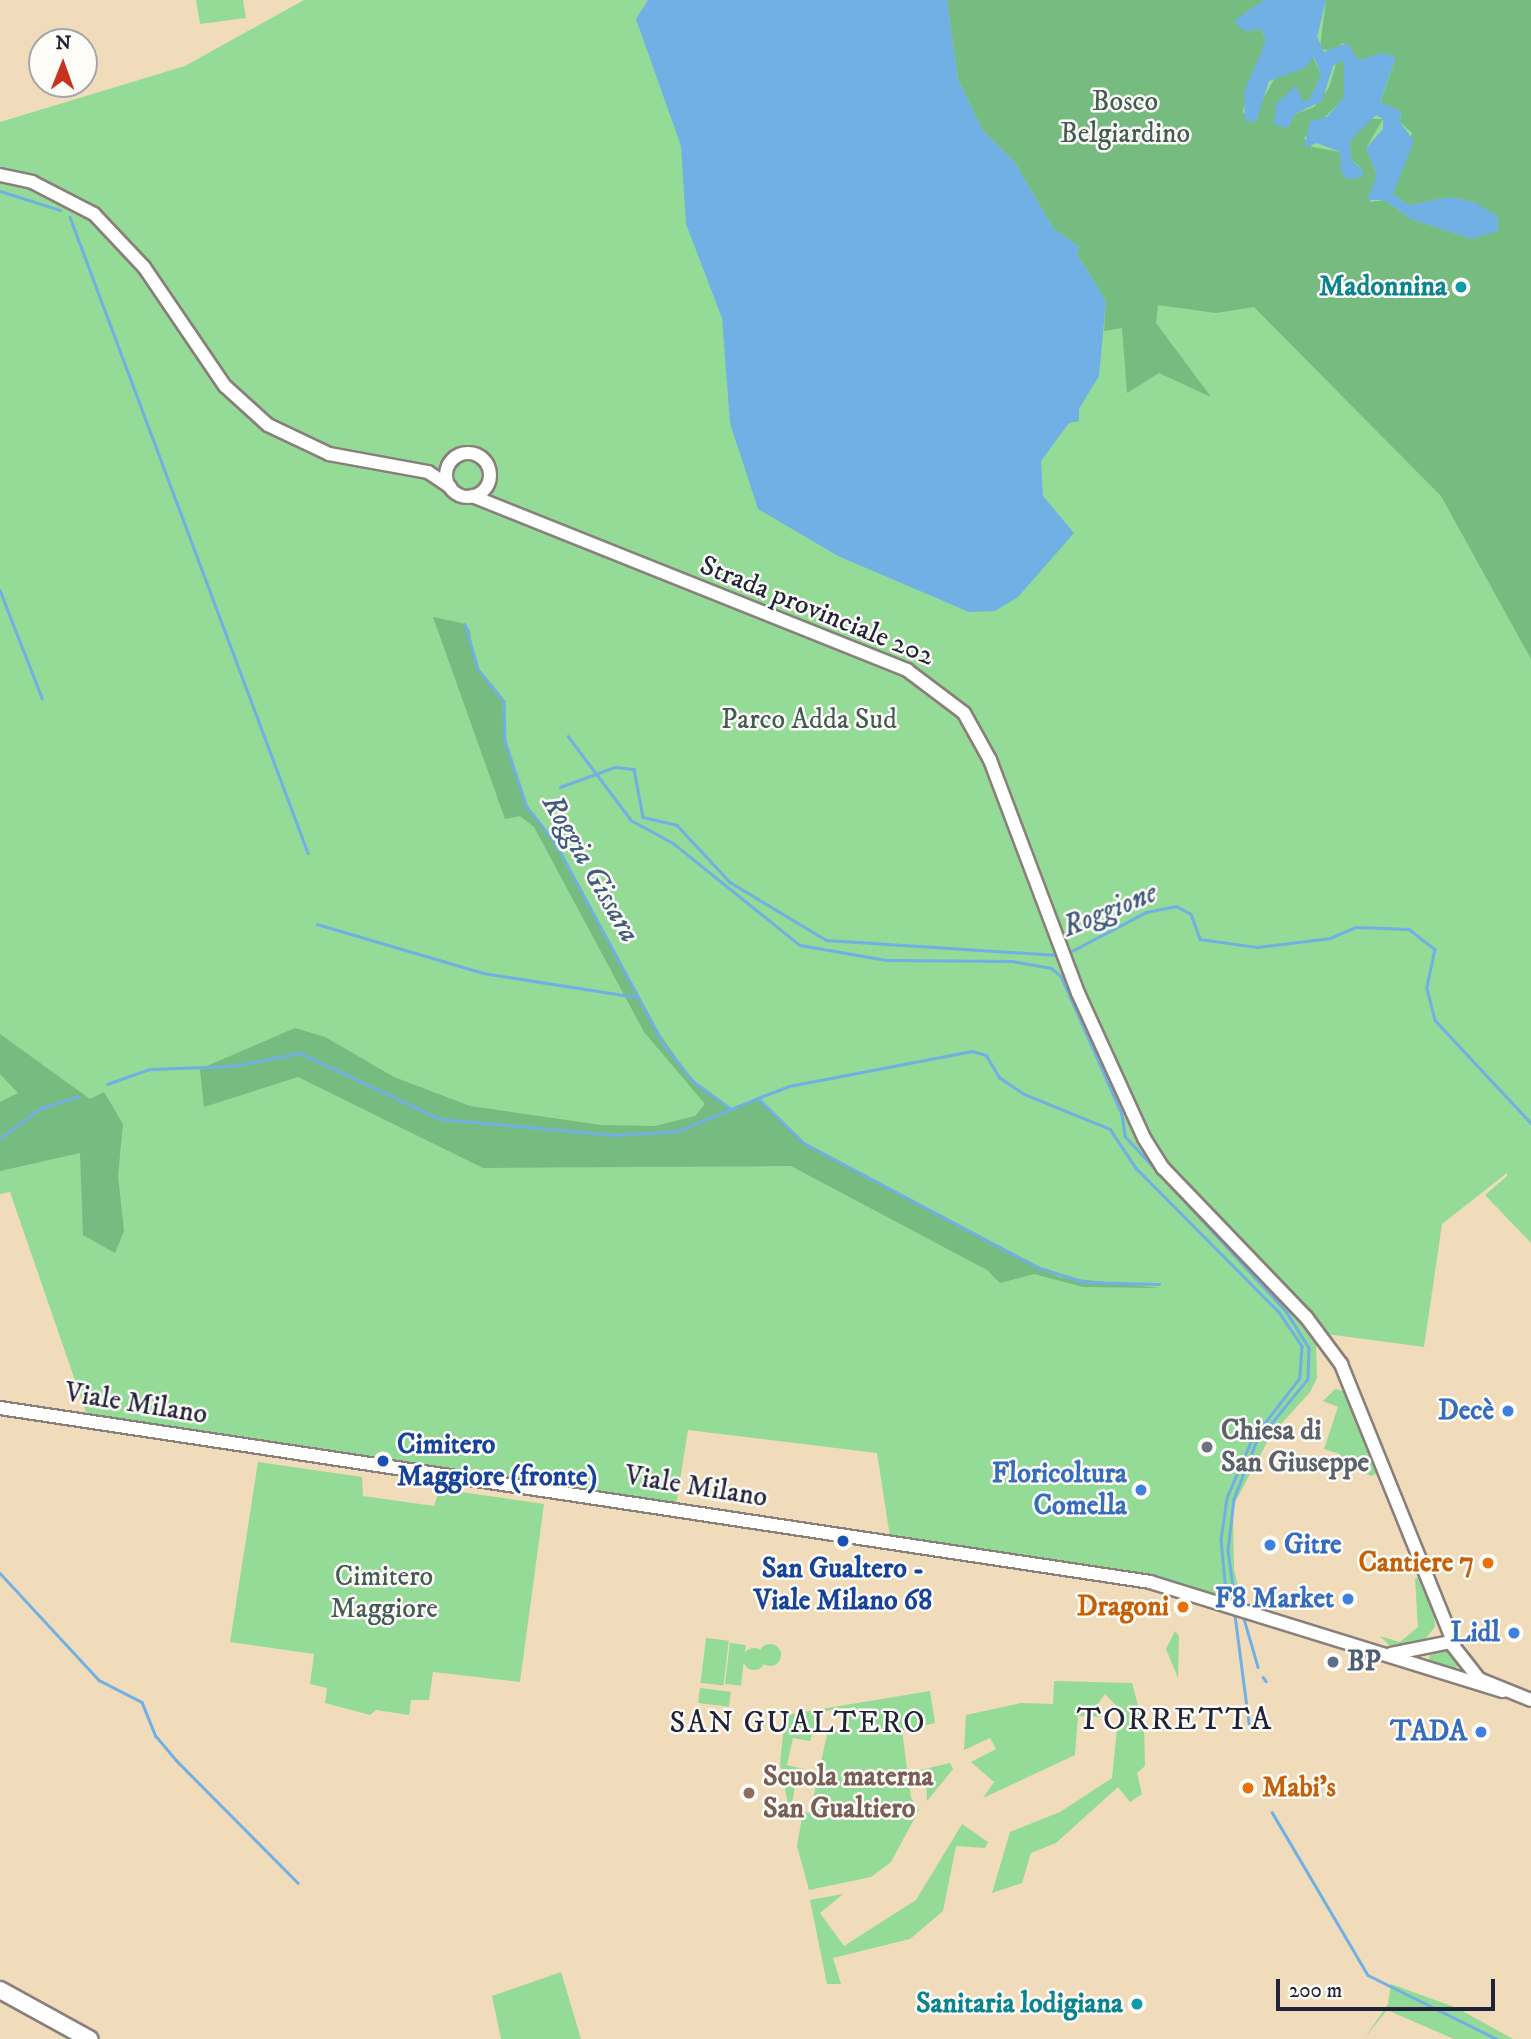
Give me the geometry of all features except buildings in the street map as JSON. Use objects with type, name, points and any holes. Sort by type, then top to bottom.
[{"type":"highway","points":[[2,2000],[72,2039]]},
{"type":"highway","points":[[2,2000],[89,2039]]},
{"type":"street","name":"Strada provinciale 202","points":[[0,174],[32,182],[94,214],[144,267],[225,386],[258,417],[329,454],[412,468],[472,496],[907,670],[942,691],[964,713],[990,760],[1063,954],[1155,1157],[1274,1283],[1327,1344],[1355,1389],[1454,1644]]},
{"type":"street","name":"Strada provinciale 202","points":[[412,468],[475,454],[486,462],[489,481],[503,507]]},
{"type":"street","points":[[450,487],[452,461]]},
{"type":"street","points":[[472,496],[489,481]]},
{"type":"street","name":"Viale Milano","points":[[0,1408],[1105,1574],[1205,1595],[1531,1700]]},
{"type":"street","points":[[1433,1670],[1424,1658],[1438,1604]]},
{"type":"street","name":"Viale Milano","points":[[1377,1651],[1408,1654],[1428,1645],[1454,1644],[1479,1679],[1503,1690]]},
{"type":"street","points":[[1446,1674],[1460,1672],[1468,1662]]},
{"type":"green space","points":[[196,0],[243,0],[246,18],[200,24]]},
{"type":"green space","name":"Parco Adda Sud","points":[[304,0],[1531,0],[1531,1243],[1485,1195],[1507,1176],[1507,1173],[1442,1224],[1424,1347],[1327,1334],[1316,1341],[1317,1378],[1310,1392],[1271,1435],[1233,1506],[1234,1569],[1242,1603],[1096,1568],[890,1537],[877,1453],[688,1430],[676,1505],[88,1418],[10,1192],[0,1194],[0,122],[79,98],[98,98],[98,92],[185,66]]},
{"type":"green space","name":"Bosco Belgiardino","points":[[947,0],[1264,0],[1244,14],[1244,31],[1261,29],[1266,41],[1242,113],[1257,110],[1277,74],[1299,69],[1313,57],[1321,75],[1309,100],[1302,102],[1296,85],[1294,124],[1295,114],[1314,107],[1329,88],[1338,57],[1344,60],[1344,98],[1304,138],[1312,147],[1340,152],[1341,165],[1360,167],[1351,159],[1350,141],[1365,119],[1383,119],[1366,148],[1377,175],[1370,202],[1384,200],[1411,219],[1472,239],[1474,202],[1450,197],[1409,205],[1393,194],[1412,133],[1400,122],[1401,111],[1380,103],[1393,66],[1383,53],[1358,60],[1343,43],[1332,52],[1320,48],[1326,0],[1531,0],[1531,659],[1441,496],[1254,307],[1216,313],[1158,305],[1156,323],[1211,397],[1159,373],[1127,393],[1122,328],[1104,331],[1106,301],[1077,254],[1080,247],[1054,229],[1014,161],[983,131],[958,79]]},
{"type":"green space","points":[[433,617],[465,624],[470,631],[474,662],[504,701],[505,741],[527,807],[547,831],[654,1026],[693,1081],[731,1108],[758,1098],[804,1143],[1059,1277],[1160,1288],[1083,1287],[1034,1274],[1000,1283],[987,1270],[791,1166],[483,1168],[298,1077],[204,1107],[200,1069],[295,1028],[325,1037],[394,1077],[470,1106],[601,1125],[655,1126],[695,1116],[705,1104],[644,1032],[534,827],[520,816],[505,819]]},
{"type":"green space","points":[[0,1034],[90,1099],[104,1092],[123,1124],[118,1176],[124,1231],[115,1253],[83,1235],[80,1153],[0,1171],[0,1102],[18,1093],[0,1074]]},
{"type":"green space","points":[[1335,1389],[1347,1392],[1379,1472],[1372,1476],[1337,1464],[1340,1454],[1324,1449],[1338,1407],[1323,1401]]},
{"type":"green space","name":"Cimitero Maggiore","points":[[258,1462],[362,1477],[363,1496],[434,1506],[440,1489],[544,1504],[520,1682],[433,1672],[429,1700],[411,1700],[409,1715],[376,1710],[370,1715],[325,1703],[327,1688],[310,1684],[314,1654],[230,1642]]},
{"type":"green space","points":[[1415,1578],[1422,1578],[1434,1606],[1435,1627],[1421,1644],[1389,1645],[1380,1636],[1400,1642],[1418,1627]]},
{"type":"green space","points":[[1175,1631],[1179,1636],[1178,1678],[1166,1649]]},
{"type":"green space","points":[[706,1638],[729,1641],[723,1685],[701,1683]]},
{"type":"green space","points":[[730,1643],[746,1645],[741,1686],[725,1684]]},
{"type":"green space","points":[[770,1644],[778,1647],[781,1655],[778,1663],[770,1666],[762,1663],[759,1655],[762,1647]]},
{"type":"green space","points":[[1445,1645],[1461,1664],[1453,1670],[1429,1660],[1430,1650]]},
{"type":"green space","points":[[754,1648],[762,1651],[765,1659],[762,1667],[754,1670],[746,1667],[743,1659],[746,1651]]},
{"type":"green space","points":[[1054,1681],[1132,1683],[1144,1728],[1145,1766],[1137,1773],[1142,1794],[1130,1802],[1118,1787],[1056,1843],[1031,1853],[1022,1883],[992,1893],[1010,1832],[1060,1812],[1112,1778],[1119,1709],[1105,1694],[1097,1705],[1108,1717],[1078,1716],[1075,1755],[983,1798],[994,1782],[971,1762],[996,1749],[990,1738],[964,1750],[966,1715],[1021,1703],[1053,1704]]},
{"type":"green space","points":[[700,1688],[731,1692],[729,1707],[698,1703]]},
{"type":"green space","points":[[930,1691],[935,1723],[902,1731],[911,1798],[919,1810],[891,1862],[871,1877],[809,1890],[797,1846],[803,1812],[810,1813],[828,1730],[846,1733],[839,1708],[818,1713],[810,1741],[793,1738],[787,1765],[804,1769],[797,1775],[790,1814],[780,1764],[785,1715]]},
{"type":"green space","points":[[950,1763],[953,1769],[927,1801],[926,1775],[920,1770]]},
{"type":"green space","points":[[962,1824],[988,1842],[985,1848],[956,1846],[943,1911],[910,1939],[833,1958],[841,1984],[827,1984],[810,1900],[843,1894],[820,1913],[844,1946],[916,1900]]},
{"type":"green space","points":[[561,1972],[581,2039],[501,2039],[492,1996]]},
{"type":"green space","points":[[1391,1984],[1457,2008],[1513,2039],[1454,2039],[1387,2010],[1364,2039],[1388,2004]]},
{"type":"water","points":[[648,0],[947,0],[958,79],[983,131],[1014,161],[1054,229],[1080,247],[1077,254],[1106,301],[1099,376],[1079,409],[1079,421],[1069,423],[1041,461],[1043,496],[1074,533],[1018,597],[995,611],[969,612],[838,556],[758,509],[730,423],[722,318],[686,224],[681,146],[636,19]]},
{"type":"water","points":[[1264,0],[1326,0],[1317,37],[1324,52],[1347,43],[1358,60],[1383,53],[1396,57],[1380,102],[1401,111],[1400,122],[1414,141],[1393,194],[1409,205],[1450,197],[1474,202],[1498,216],[1498,231],[1472,239],[1411,219],[1384,200],[1367,200],[1377,175],[1366,148],[1383,129],[1383,119],[1376,115],[1350,141],[1351,159],[1364,172],[1360,178],[1347,179],[1341,172],[1340,152],[1317,143],[1304,148],[1310,121],[1327,117],[1344,97],[1344,60],[1333,66],[1322,101],[1295,114],[1288,128],[1274,125],[1276,104],[1296,85],[1302,101],[1309,100],[1321,75],[1314,57],[1305,68],[1269,81],[1256,122],[1245,121],[1244,92],[1266,41],[1261,29],[1244,31],[1234,21]]},
{"type":"waterway","points":[[0,191],[60,210]]},
{"type":"waterway","points":[[70,217],[308,853]]},
{"type":"waterway","points":[[0,590],[42,698]]},
{"type":"waterway","name":"Roggia Gissara","points":[[465,624],[478,669],[504,701],[505,741],[527,807],[555,842],[665,1046],[693,1081],[730,1108]]},
{"type":"waterway","points":[[568,736],[631,820],[673,843],[800,945],[886,960],[1012,961],[1051,968],[1061,976],[1122,1114],[1125,1136],[1286,1311],[1309,1348],[1308,1379],[1256,1443],[1234,1499],[1228,1550],[1234,1594]]},
{"type":"waterway","name":"Roggione","points":[[560,787],[615,767],[634,769],[643,817],[677,825],[730,882],[826,940],[1058,955]]},
{"type":"waterway","name":"Roggione","points":[[1068,953],[1146,912],[1176,906],[1191,914],[1200,939],[1257,947],[1330,938],[1356,927],[1409,929],[1435,949],[1427,988],[1435,1020],[1531,1123]]},
{"type":"waterway","points":[[317,924],[483,973],[637,997]]},
{"type":"waterway","points":[[758,1098],[789,1086],[972,1051],[986,1055],[999,1077],[1024,1094],[1110,1129],[1136,1168],[1279,1312],[1302,1346],[1300,1378],[1252,1440],[1227,1498],[1221,1540],[1226,1592]]},
{"type":"waterway","points":[[107,1084],[150,1069],[233,1066],[300,1053],[440,1119],[617,1135],[678,1131],[758,1098],[804,1143],[1037,1267],[1084,1282],[1159,1284]]},
{"type":"waterway","points":[[0,1138],[41,1108],[78,1097]]},
{"type":"waterway","points":[[0,1573],[99,1680],[142,1702],[156,1736],[176,1760],[298,1883]]},
{"type":"waterway","points":[[1235,1615],[1249,1723]]},
{"type":"waterway","points":[[1243,1615],[1258,1667]]},
{"type":"waterway","points":[[1263,1677],[1266,1681]]},
{"type":"waterway","points":[[1272,1812],[1368,1975],[1497,2039]]},
{"type":"place","name":"Madonnina","points":[[1461,287]]},
{"type":"place","name":"Decè","points":[[1508,1411]]},
{"type":"place","name":"Chiesa di San Giuseppe","points":[[1207,1447]]},
{"type":"place","name":"Cimitero Maggiore (fronte)","points":[[383,1461]]},
{"type":"place","name":"Floricoltura Comella","points":[[1141,1490]]},
{"type":"place","name":"San Gualtero - Viale Milano 68","points":[[843,1541]]},
{"type":"place","name":"Gitre","points":[[1270,1545]]},
{"type":"place","name":"Cantiere 7","points":[[1488,1563]]},
{"type":"place","name":"F8 Market","points":[[1348,1599]]},
{"type":"place","name":"Dragoni","points":[[1183,1607]]},
{"type":"place","name":"Lidl","points":[[1514,1633]]},
{"type":"place","name":"BP","points":[[1333,1662]]},
{"type":"place","name":"TADA","points":[[1481,1732]]},
{"type":"place","name":"Mabi’s","points":[[1248,1788]]},
{"type":"place","name":"Scuola materna San Gualtiero","points":[[749,1793]]},
{"type":"place","name":"Sanitaria lodigiana","points":[[1137,2004]]},
{"type":"district","name":"TORRETTA","points":[[1175,1720]]},
{"type":"district","name":"SAN GUALTERO","points":[[798,1724]]}]
